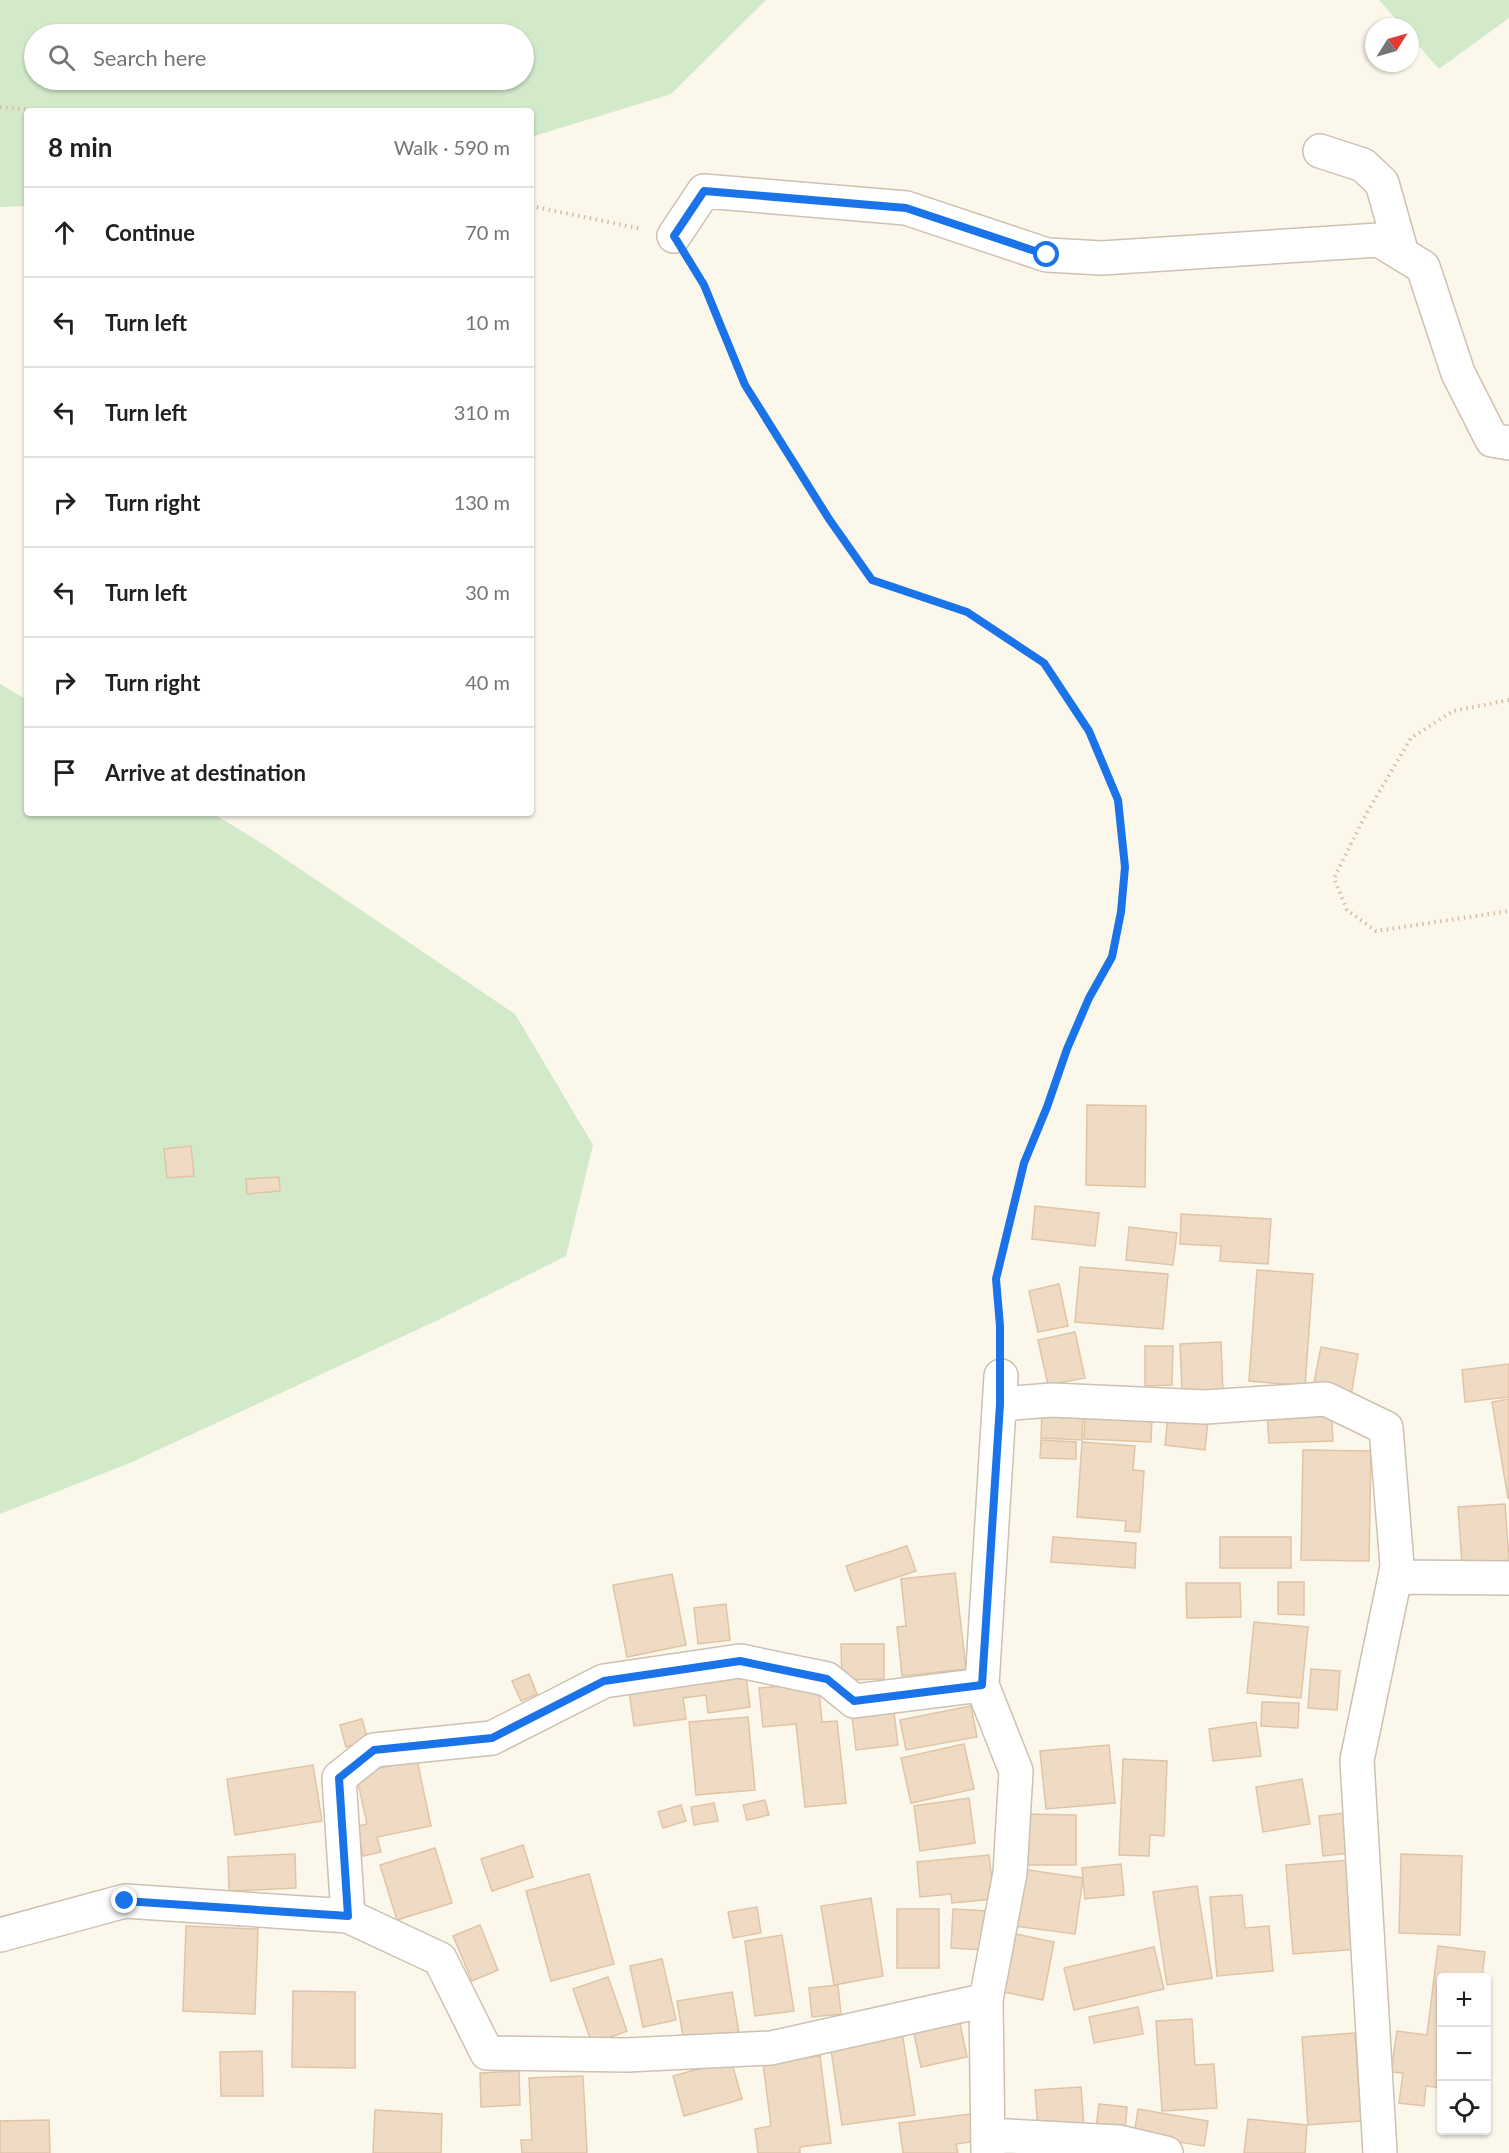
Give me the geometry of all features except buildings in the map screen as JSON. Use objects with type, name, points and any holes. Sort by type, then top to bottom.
[{"type":"street","points":[[1320,151],[1364,165],[1382,183],[1402,254]]},
{"type":"street","points":[[674,236],[704,191],[906,208],[1047,255],[1102,258],[1379,240],[1423,267],[1458,373],[1492,440],[1509,443]]},
{"type":"street","points":[[1166,2153],[1119,2142],[989,2144],[986,2000],[1010,1873],[1016,1771],[982,1685],[1000,1390],[1052,1401],[1205,1407],[1326,1399],[1386,1428],[1395,1577],[1357,1760],[1380,2153]]},
{"type":"street","points":[[1395,1577],[1509,1578]]},
{"type":"street","points":[[348,1916],[339,1778],[374,1750],[492,1738],[604,1681],[740,1661],[827,1679],[854,1701],[982,1685]]},
{"type":"street","points":[[0,1935],[125,1901],[348,1916],[440,1959],[487,2053],[627,2055],[771,2048],[986,2000]]},
{"type":"path","points":[[0,107],[24,109]]},
{"type":"path","points":[[534,207],[674,236],[704,285],[745,385],[829,519],[872,580],[967,612],[1044,663],[1089,731],[1118,800],[1125,867],[1121,912],[1112,957],[1089,998],[1067,1049],[1024,1163],[996,1279],[1000,1326],[1000,1390]]},
{"type":"path","points":[[1509,700],[1453,711],[1412,738],[1366,813],[1334,878],[1347,910],[1376,931],[1509,911]]},
{"type":"green space","points":[[0,0],[766,0],[671,94],[534,136],[534,108],[24,108],[24,206],[0,207]]},
{"type":"green space","points":[[1379,0],[1509,0],[1509,18],[1439,69],[1419,46],[1419,18],[1395,18]]},
{"type":"green space","points":[[0,684],[24,698],[24,816],[217,816],[263,844],[515,1014],[593,1145],[566,1256],[438,1320],[130,1463],[0,1514]]},
{"type":"route","points":[[125,1901],[348,1916],[339,1778],[374,1750],[492,1738],[604,1681],[740,1661],[827,1679],[854,1701],[982,1685],[1000,1404],[1000,1326],[996,1279],[1024,1163],[1067,1049],[1089,998],[1112,957],[1121,912],[1125,867],[1118,800],[1089,731],[1044,663],[967,612],[872,580],[829,519],[745,385],[704,285],[674,236],[704,191],[906,208],[1047,255]]}]
